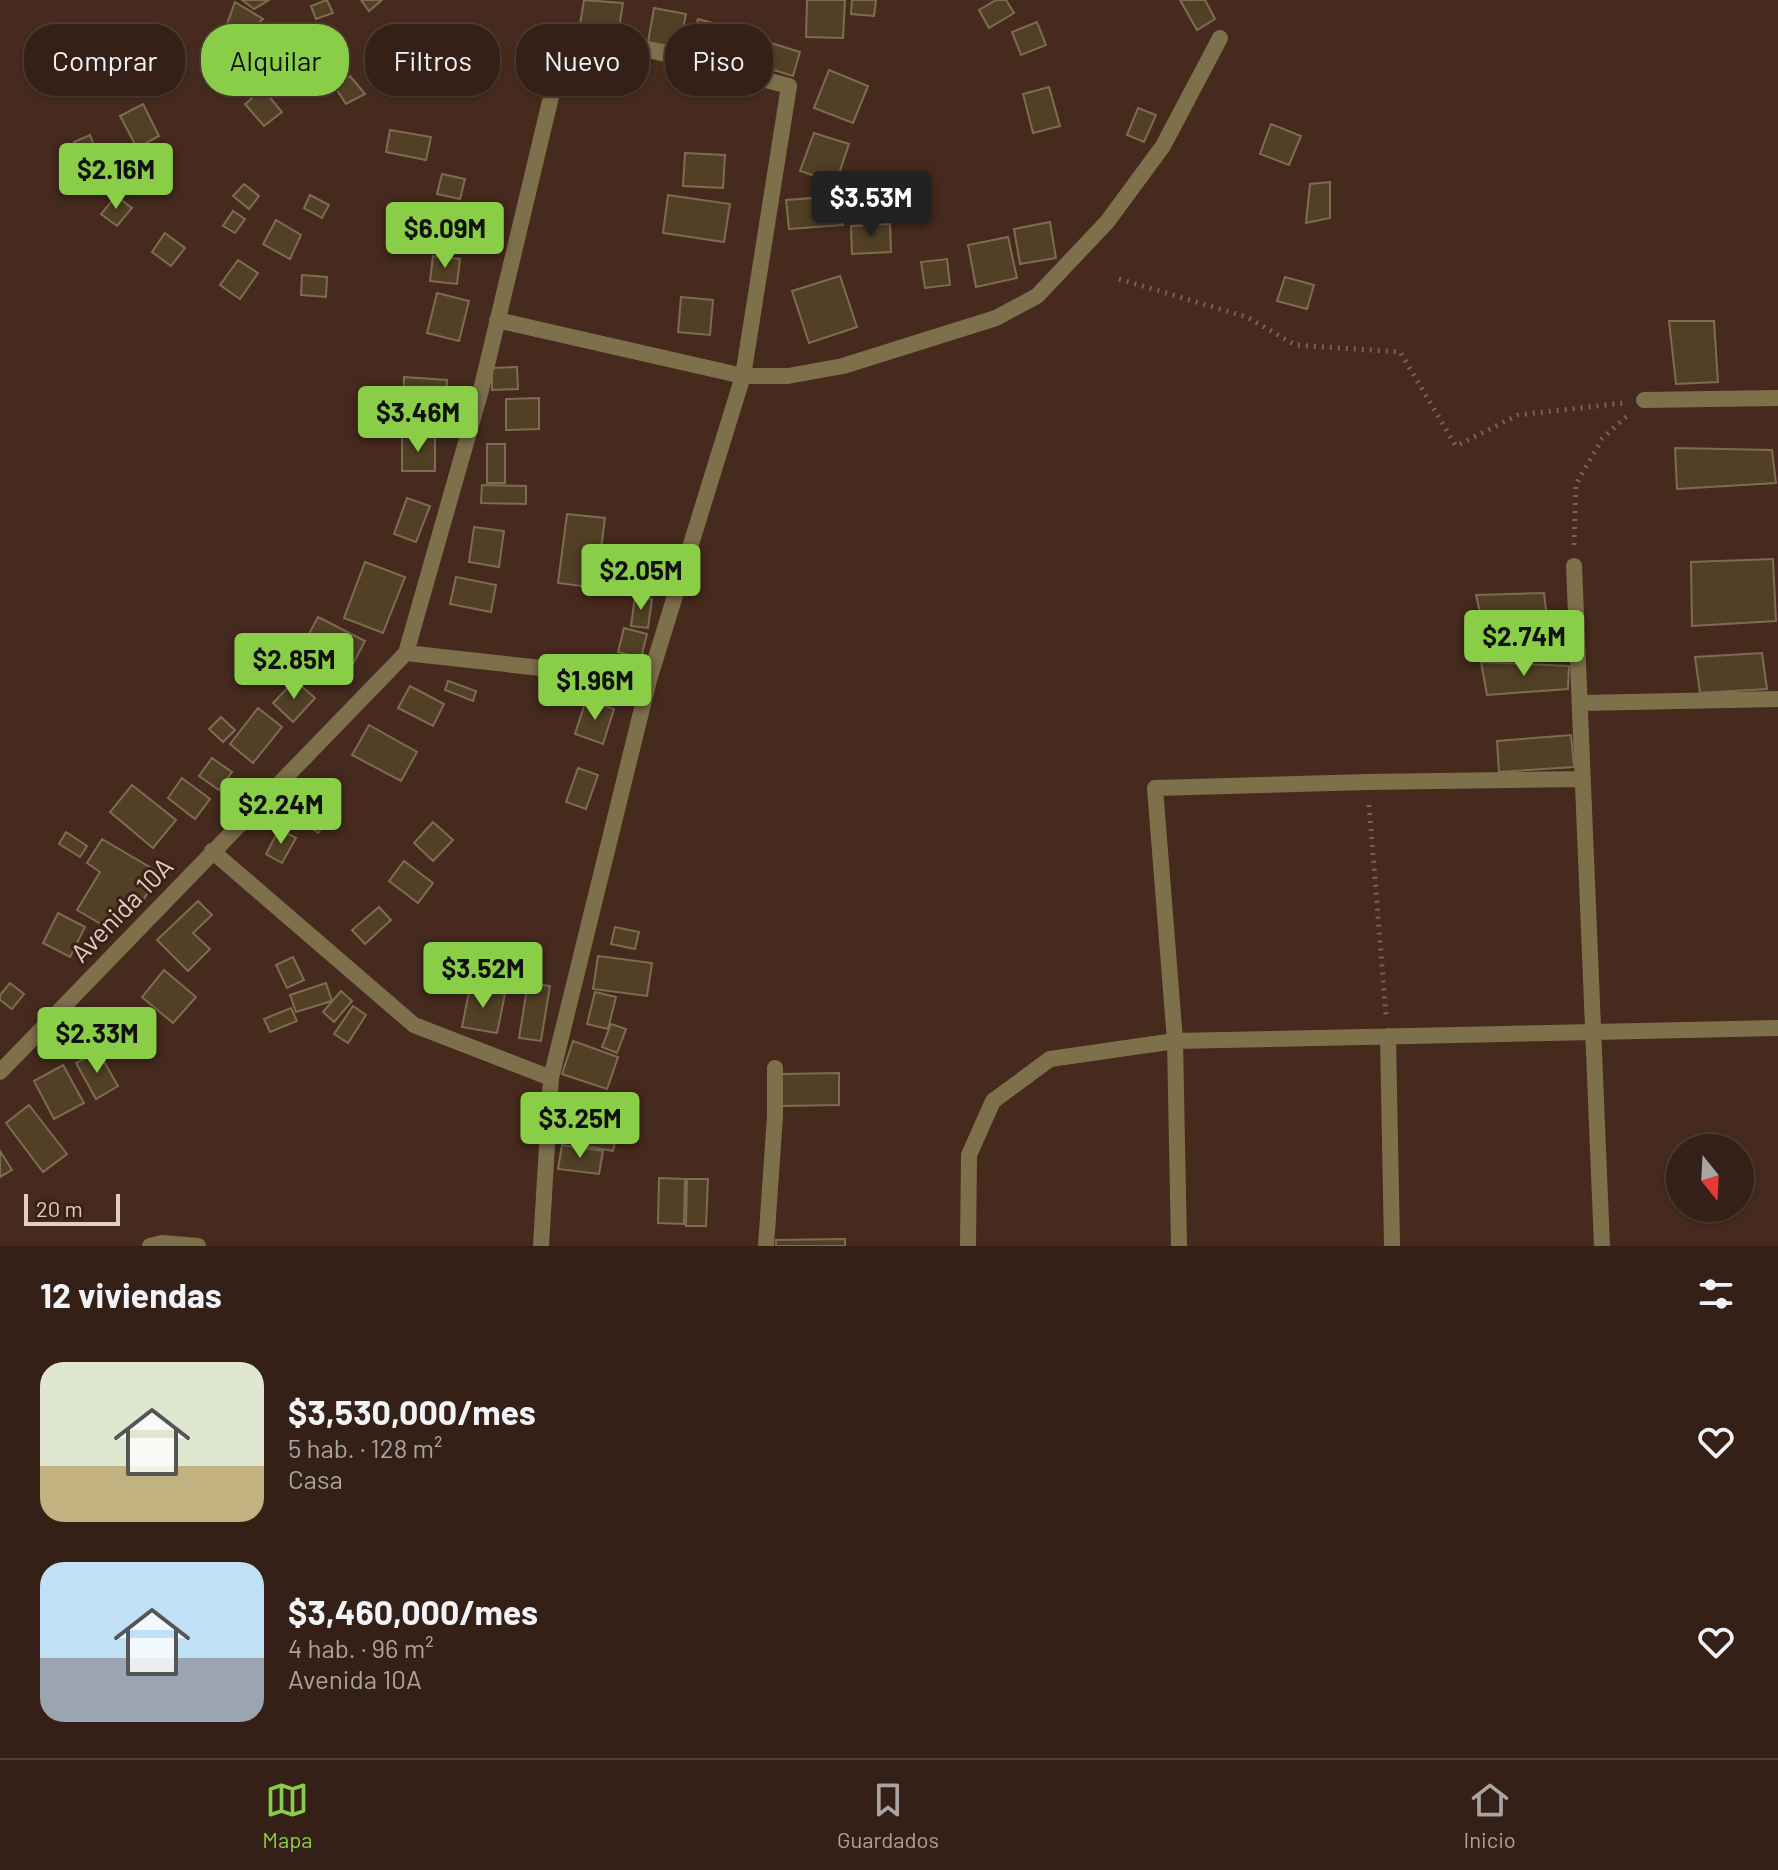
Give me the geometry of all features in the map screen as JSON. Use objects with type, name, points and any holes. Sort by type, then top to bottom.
[{"type":"street","points":[[497,320],[743,376],[788,376],[843,366],[996,318],[1037,296],[1107,222],[1163,146],[1220,38]]},
{"type":"street","name":"Avenida 10A","points":[[0,1072],[406,653],[481,390],[556,76],[579,44],[622,43],[789,86],[743,376]]},
{"type":"street","points":[[541,1246],[551,1078],[649,680],[743,376]]},
{"type":"street","points":[[1644,400],[1778,398]]},
{"type":"street","points":[[1574,566],[1602,1246]]},
{"type":"street","points":[[406,653],[649,680]]},
{"type":"street","points":[[1580,703],[1778,699]]},
{"type":"street","points":[[1179,1246],[1175,1041],[1155,788],[1583,779]]},
{"type":"street","points":[[212,851],[414,1025],[551,1078]]},
{"type":"street","points":[[968,1246],[969,1155],[993,1101],[1050,1059],[1175,1041],[1778,1028]]},
{"type":"street","points":[[1388,1036],[1392,1246]]},
{"type":"street","points":[[766,1246],[775,1116],[775,1068]]},
{"type":"street","points":[[150,1246],[162,1243],[198,1246]]},
{"type":"path","points":[[1119,279],[1247,317],[1295,345],[1400,352],[1456,446],[1518,415],[1644,400]]},
{"type":"path","points":[[1574,566],[1576,484],[1602,439],[1644,400]]},
{"type":"path","points":[[1367,782],[1388,1036]]},
{"type":"building","points":[[242,0],[269,0],[254,9]]},
{"type":"building","points":[[327,0],[333,13],[316,19],[311,6]]},
{"type":"building","points":[[361,0],[382,0],[369,11]]},
{"type":"building","points":[[584,0],[623,3],[620,24],[580,24]]},
{"type":"building","points":[[807,0],[845,0],[843,38],[806,37]]},
{"type":"building","points":[[852,0],[876,0],[874,16],[851,14]]},
{"type":"building","points":[[996,0],[1006,0],[1014,13],[989,28],[979,10]]},
{"type":"building","points":[[1180,0],[1205,0],[1215,19],[1197,30]]},
{"type":"building","points":[[235,2],[263,19],[258,24],[227,24]]},
{"type":"building","points":[[654,8],[686,14],[684,24],[665,24],[665,45],[649,42]]},
{"type":"building","points":[[698,19],[717,24],[696,24]]},
{"type":"building","points":[[1037,22],[1046,45],[1021,55],[1012,32]]},
{"type":"building","points":[[773,44],[800,52],[793,76],[773,70]]},
{"type":"building","points":[[829,70],[868,86],[853,123],[814,108]]},
{"type":"building","points":[[349,77],[365,94],[346,104],[341,96],[349,96]]},
{"type":"building","points":[[1049,87],[1060,126],[1033,133],[1023,94]]},
{"type":"building","points":[[255,96],[269,96],[282,112],[264,126],[245,104]]},
{"type":"building","points":[[143,104],[159,136],[137,148],[120,116]]},
{"type":"building","points":[[1138,108],[1156,115],[1144,142],[1127,135]]},
{"type":"building","points":[[1271,124],[1301,136],[1289,165],[1260,154]]},
{"type":"building","points":[[390,130],[431,137],[426,160],[386,152]]},
{"type":"building","points":[[814,133],[849,144],[836,183],[800,171]]},
{"type":"building","points":[[90,135],[95,148],[79,154],[74,142]]},
{"type":"building","points":[[685,153],[725,155],[723,188],[683,186]]},
{"type":"building","points":[[442,174],[465,179],[460,199],[437,194]]},
{"type":"building","points":[[1330,182],[1330,218],[1306,223],[1310,184]]},
{"type":"building","points":[[244,184],[259,196],[249,209],[233,196]]},
{"type":"building","points":[[310,195],[329,205],[322,218],[304,208]]},
{"type":"building","points":[[668,195],[730,204],[724,242],[663,233]]},
{"type":"building","points":[[116,196],[132,208],[117,226],[101,214]]},
{"type":"building","points":[[840,196],[843,225],[789,229],[786,200]]},
{"type":"building","points":[[431,210],[459,215],[455,236],[427,230]]},
{"type":"building","points":[[233,211],[245,219],[235,233],[223,226]]},
{"type":"building","points":[[276,220],[301,235],[290,259],[263,244]]},
{"type":"building","points":[[1050,222],[1056,258],[1020,264],[1014,229]]},
{"type":"building","points":[[890,224],[891,252],[852,254],[851,226]]},
{"type":"building","points":[[165,233],[185,248],[171,266],[152,252]]},
{"type":"building","points":[[1008,237],[1017,278],[976,287],[968,245]]},
{"type":"building","points":[[433,256],[460,259],[457,284],[430,281]]},
{"type":"building","points":[[947,259],[950,285],[925,288],[921,262]]},
{"type":"building","points":[[238,260],[258,273],[240,299],[220,285]]},
{"type":"building","points":[[302,275],[327,277],[326,297],[301,295]]},
{"type":"building","points":[[840,276],[857,327],[809,343],[792,291]]},
{"type":"building","points":[[1285,277],[1314,285],[1307,309],[1277,301]]},
{"type":"building","points":[[437,293],[469,301],[459,341],[427,333]]},
{"type":"building","points":[[681,297],[713,300],[710,335],[678,332]]},
{"type":"building","points":[[1669,321],[1714,321],[1718,382],[1676,384]]},
{"type":"building","points":[[517,367],[518,389],[492,390],[492,368]]},
{"type":"building","points":[[404,377],[447,380],[445,415],[403,412]]},
{"type":"building","points":[[539,398],[539,429],[506,430],[506,399]]},
{"type":"building","points":[[402,436],[435,436],[435,471],[402,471]]},
{"type":"building","points":[[487,444],[505,444],[505,483],[487,483]]},
{"type":"building","points":[[1675,448],[1772,450],[1776,483],[1677,489]]},
{"type":"building","points":[[482,485],[526,486],[526,504],[481,503]]},
{"type":"building","points":[[407,498],[430,506],[416,542],[394,534]]},
{"type":"building","points":[[567,514],[605,518],[596,588],[558,583]]},
{"type":"building","points":[[474,527],[504,531],[499,567],[469,562]]},
{"type":"building","points":[[1773,559],[1776,621],[1692,626],[1691,562]]},
{"type":"building","points":[[365,562],[405,577],[383,633],[344,618]]},
{"type":"building","points":[[456,577],[496,585],[491,612],[450,604]]},
{"type":"building","points":[[1544,593],[1548,626],[1484,629],[1476,595]]},
{"type":"building","points":[[635,596],[652,599],[648,628],[631,626]]},
{"type":"building","points":[[318,617],[365,641],[344,681],[297,656]]},
{"type":"building","points":[[624,628],[647,634],[641,658],[618,652]]},
{"type":"building","points":[[1762,653],[1767,689],[1700,693],[1695,657]]},
{"type":"building","points":[[1481,662],[1569,666],[1568,689],[1487,695]]},
{"type":"building","points":[[295,680],[315,698],[293,722],[273,703]]},
{"type":"building","points":[[448,681],[476,691],[473,701],[445,690]]},
{"type":"building","points":[[410,686],[444,704],[433,726],[398,708]]},
{"type":"building","points":[[586,700],[614,709],[603,744],[575,734]]},
{"type":"building","points":[[258,708],[282,727],[253,763],[230,744]]},
{"type":"building","points":[[221,717],[235,730],[223,742],[209,729]]},
{"type":"building","points":[[369,725],[417,752],[401,781],[352,755]]},
{"type":"building","points":[[1571,735],[1574,767],[1499,772],[1497,741]]},
{"type":"building","points":[[212,758],[232,772],[219,790],[199,776]]},
{"type":"building","points":[[578,768],[598,775],[586,809],[566,802]]},
{"type":"building","points":[[182,778],[210,799],[195,819],[168,798]]},
{"type":"building","points":[[132,785],[176,820],[153,848],[110,812]]},
{"type":"building","points":[[304,796],[331,816],[318,833],[291,814]]},
{"type":"building","points":[[433,822],[453,840],[433,861],[414,843]]},
{"type":"building","points":[[279,829],[296,838],[282,863],[266,854]]},
{"type":"building","points":[[66,832],[87,846],[80,857],[59,844]]},
{"type":"building","points":[[102,839],[160,873],[144,899],[134,893],[111,930],[77,910],[100,872],[87,863]]},
{"type":"building","points":[[404,861],[433,883],[418,903],[389,881]]},
{"type":"building","points":[[198,901],[212,915],[193,933],[210,949],[188,971],[157,940]]},
{"type":"building","points":[[379,907],[391,920],[365,944],[352,930]]},
{"type":"building","points":[[58,913],[85,927],[70,957],[43,943]]},
{"type":"building","points":[[615,927],[639,932],[635,949],[611,944]]},
{"type":"building","points":[[598,956],[652,963],[647,996],[593,989]]},
{"type":"building","points":[[293,957],[304,980],[287,988],[276,965]]},
{"type":"building","points":[[164,970],[196,997],[173,1023],[142,997]]},
{"type":"building","points":[[10,983],[24,994],[12,1009],[0,1000],[0,995]]},
{"type":"building","points":[[326,983],[332,1001],[296,1012],[290,995]]},
{"type":"building","points":[[528,983],[550,986],[541,1041],[519,1038]]},
{"type":"building","points":[[470,987],[505,994],[497,1033],[462,1027]]},
{"type":"building","points":[[341,991],[352,1001],[334,1022],[323,1012]]},
{"type":"building","points":[[595,992],[616,997],[608,1029],[587,1024]]},
{"type":"building","points":[[353,1006],[366,1015],[348,1043],[334,1034]]},
{"type":"building","points":[[291,1008],[297,1021],[270,1032],[264,1019]]},
{"type":"building","points":[[109,1019],[122,1035],[112,1043],[99,1027]]},
{"type":"building","points":[[611,1024],[626,1029],[617,1053],[602,1047]]},
{"type":"building","points":[[573,1041],[618,1057],[607,1089],[562,1074]]},
{"type":"building","points":[[98,1051],[118,1086],[96,1099],[76,1063]]},
{"type":"building","points":[[63,1065],[84,1103],[54,1119],[34,1081]]},
{"type":"building","points":[[839,1073],[839,1105],[781,1106],[781,1074]]},
{"type":"building","points":[[29,1105],[67,1154],[43,1172],[6,1123]]},
{"type":"building","points":[[572,1124],[617,1133],[613,1151],[569,1143]]},
{"type":"building","points":[[562,1145],[603,1151],[599,1174],[558,1169]]},
{"type":"building","points":[[0,1151],[12,1170],[0,1177]]},
{"type":"building","points":[[659,1178],[685,1179],[684,1224],[658,1223]]},
{"type":"building","points":[[687,1179],[708,1179],[706,1226],[686,1226]]},
{"type":"building","points":[[845,1239],[845,1246],[776,1246],[776,1240]]}]
